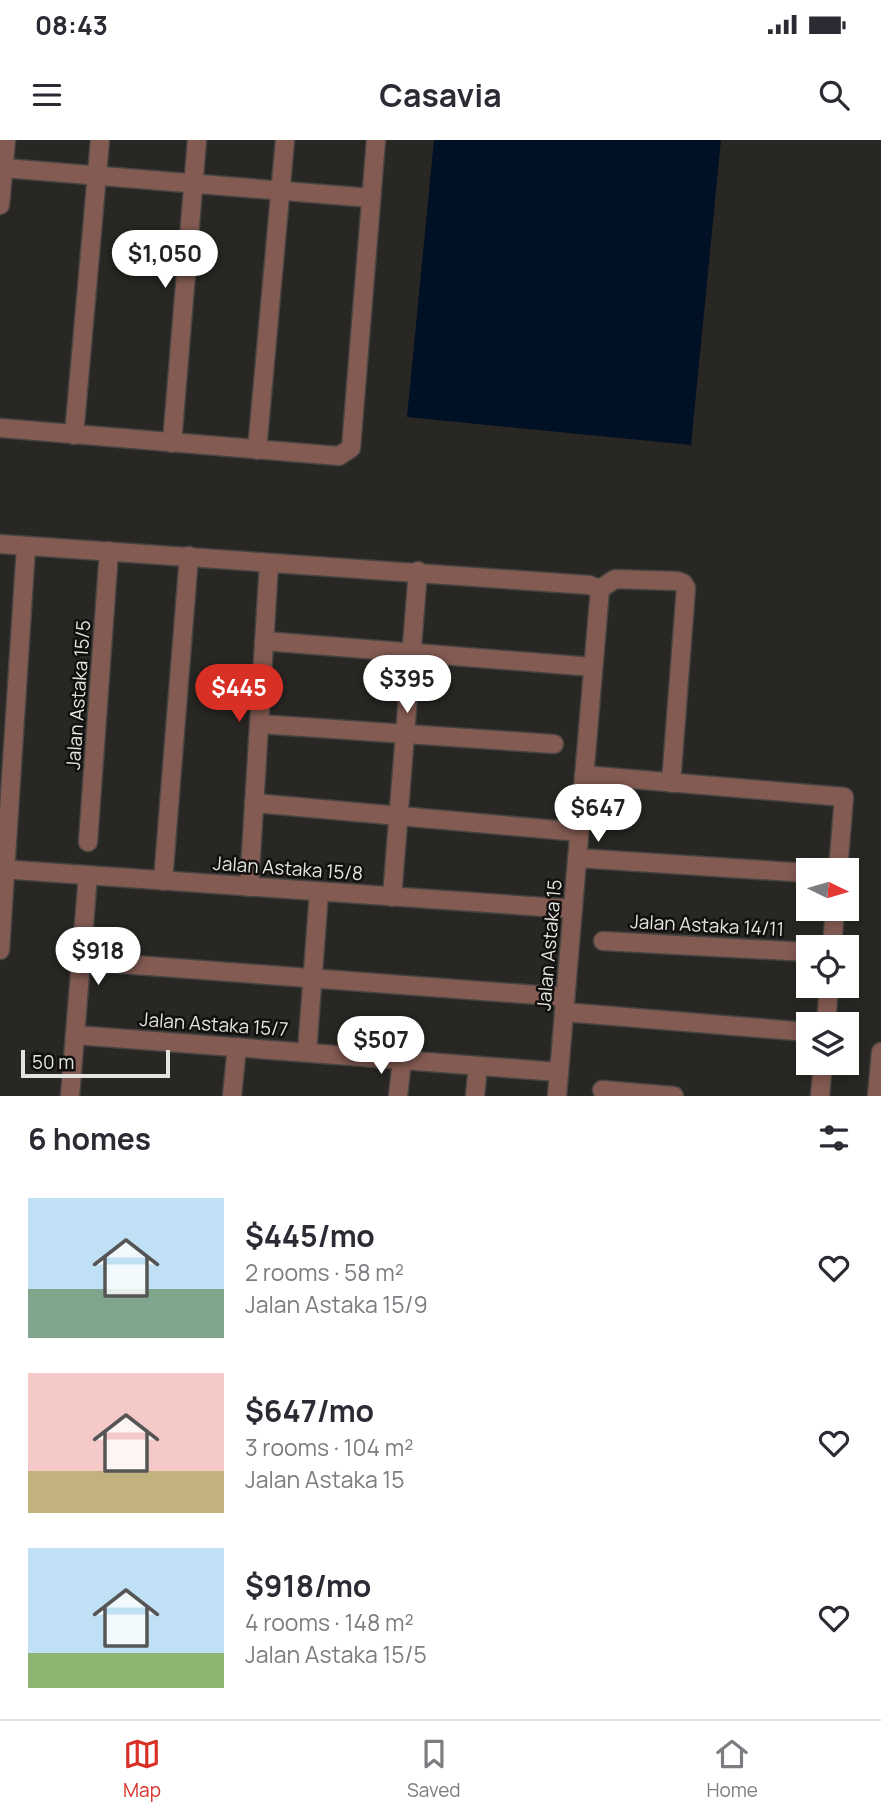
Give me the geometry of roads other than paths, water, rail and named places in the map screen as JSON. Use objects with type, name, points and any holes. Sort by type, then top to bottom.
[{"type":"street","points":[[74,435],[100,140]]},
{"type":"street","points":[[172,443],[197,140]]},
{"type":"street","points":[[257,450],[285,140]]},
{"type":"street","points":[[0,428],[339,456],[351,448],[376,140]]},
{"type":"street","points":[[0,205],[4,156],[97,176],[371,198]]},
{"type":"street","points":[[0,544],[418,571],[589,585],[600,589],[615,579],[683,583],[686,588],[671,783]]},
{"type":"street","points":[[0,950],[3,869],[26,547]]},
{"type":"street","name":"Jalan Astaka 15/5","points":[[89,842],[109,551]]},
{"type":"street","points":[[163,881],[189,556]]},
{"type":"street","points":[[249,887],[269,563]]},
{"type":"street","points":[[392,897],[418,571]]},
{"type":"street","name":"Jalan Astaka 15","points":[[557,1096],[600,589]]},
{"type":"street","points":[[264,641],[593,667]]},
{"type":"street","points":[[259,724],[554,744]]},
{"type":"street","points":[[584,775],[844,797],[839,858]]},
{"type":"street","points":[[254,803],[579,832]]},
{"type":"street","points":[[577,858],[796,872]]},
{"type":"street","name":"Jalan Astaka 15/8","points":[[3,869],[573,909]]},
{"type":"street","points":[[70,1096],[88,876]]},
{"type":"street","points":[[307,1052],[319,892]]},
{"type":"street","name":"Jalan Astaka 14/11","points":[[603,941],[796,950]]},
{"type":"street","points":[[81,961],[312,978],[796,1031]]},
{"type":"street","name":"Jalan Astaka 15/7","points":[[75,1035],[559,1072]]},
{"type":"street","points":[[232,1096],[237,1047]]},
{"type":"street","points":[[877,1096],[881,1052]]},
{"type":"street","points":[[398,1096],[402,1060]]},
{"type":"street","points":[[475,1096],[478,1066]]},
{"type":"street","points":[[820,1096],[822,1075]]},
{"type":"street","points":[[602,1090],[674,1096]]},
{"type":"water","points":[[434,140],[721,140],[691,445],[407,417]]}]
